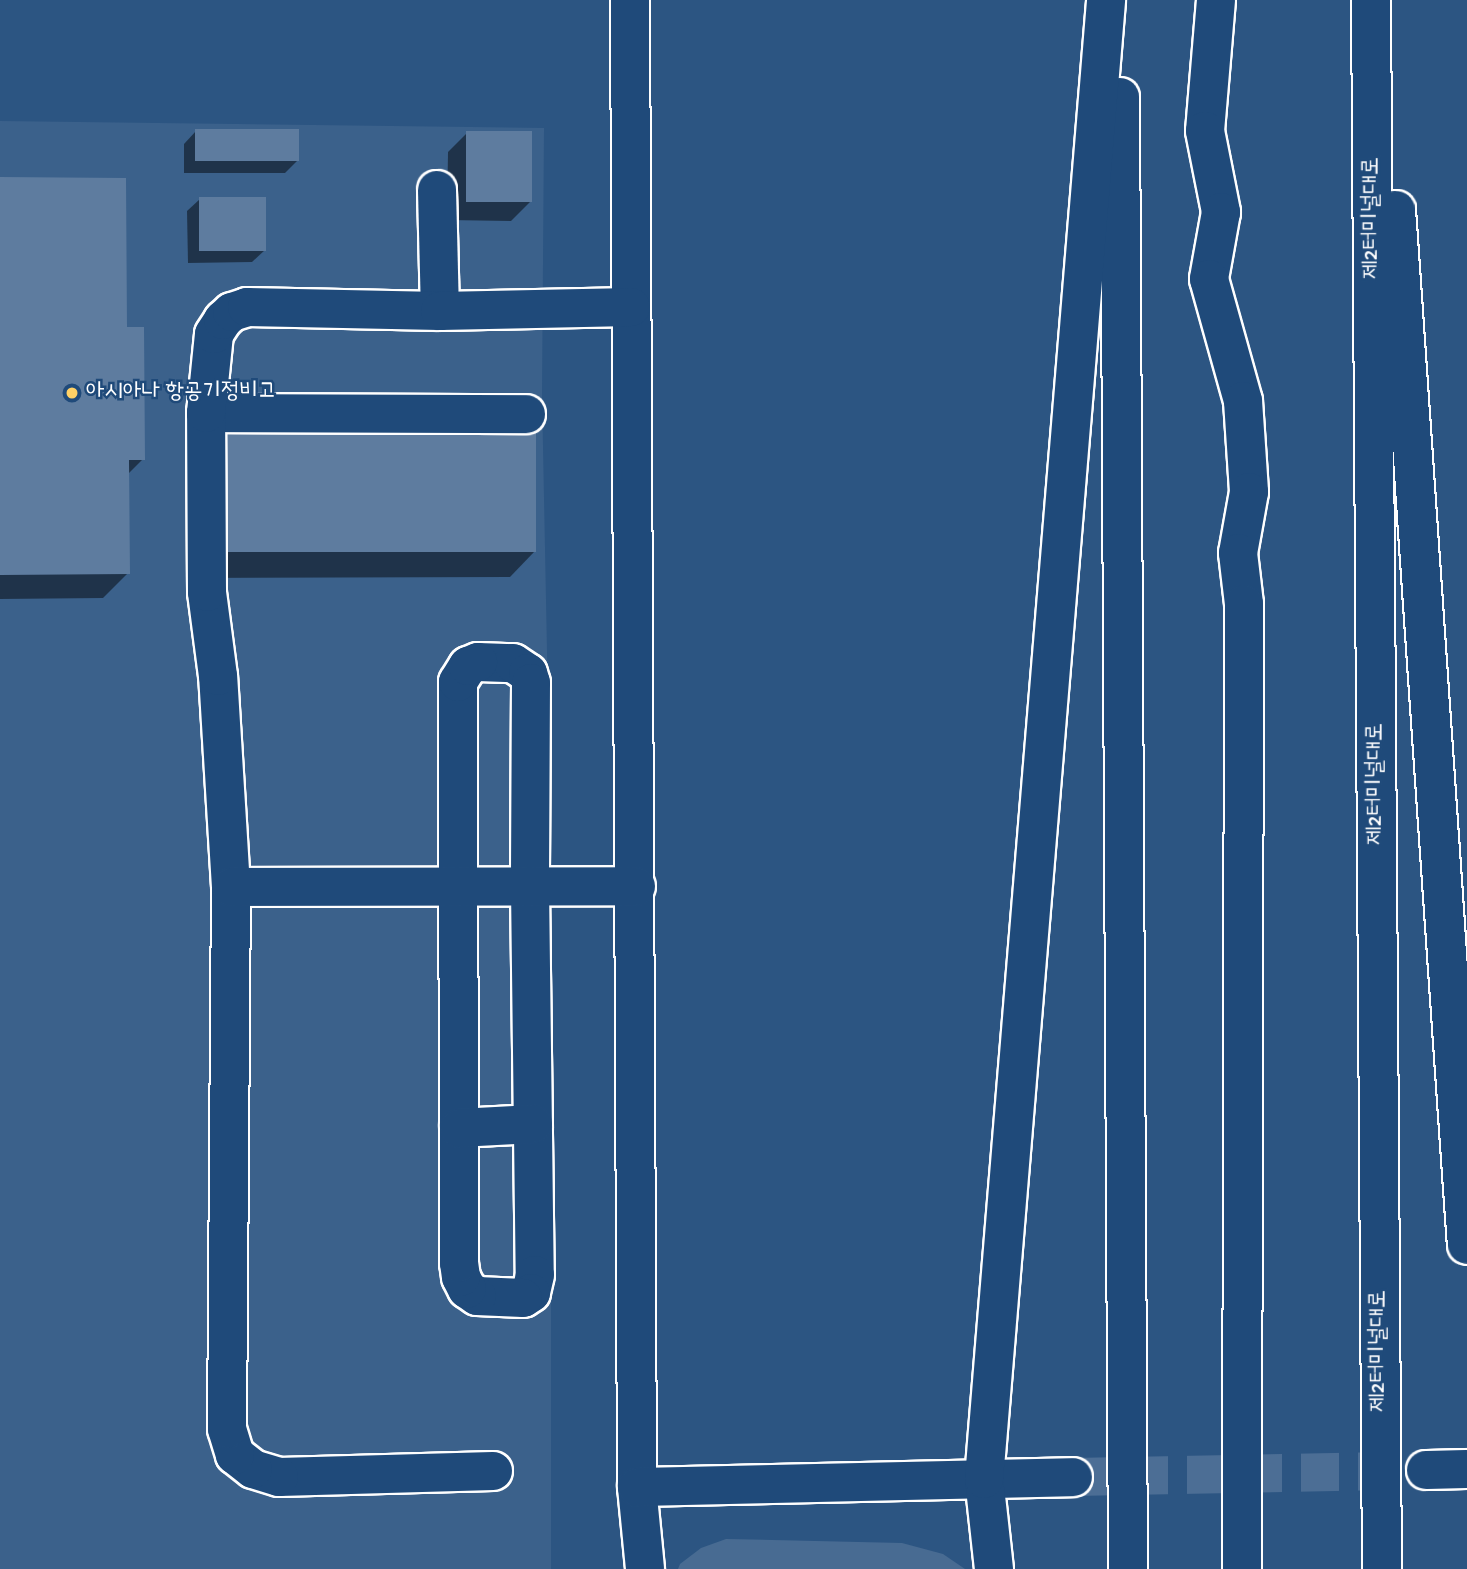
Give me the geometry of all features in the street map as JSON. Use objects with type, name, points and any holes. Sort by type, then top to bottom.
[{"type":"main road","points":[[630,0],[637,1487],[645,1569]]},
{"type":"main road","points":[[994,1569],[984,1479],[1106,0]]},
{"type":"main road","points":[[1120,0],[1128,1569]]},
{"type":"main road","points":[[1216,0],[1205,131],[1221,212],[1209,279],[1243,401],[1249,492],[1238,553],[1244,604],[1242,1569]]},
{"type":"main road","name":"제2터미널대로","points":[[1371,0],[1382,1569]]},
{"type":"main road","points":[[1382,0],[1467,1245]]},
{"type":"main road","points":[[437,190],[440,311]]},
{"type":"main road","points":[[493,1471],[279,1477],[253,1469],[235,1455],[227,1429],[231,887],[218,676],[207,592],[206,413],[214,334],[232,312],[247,307],[440,311],[631,307]]},
{"type":"main road","points":[[206,413],[526,414]]},
{"type":"main road","points":[[478,662],[513,663],[528,673],[531,683],[530,887],[535,1286],[531,1293],[523,1298],[477,1296],[467,1289],[461,1277],[458,887],[458,682],[468,666],[478,662]]},
{"type":"main road","points":[[231,887],[636,886]]},
{"type":"main road","points":[[459,1128],[533,1124]]},
{"type":"main road","points":[[1426,1470],[1467,1469]]},
{"type":"main road","points":[[637,1487],[1073,1477]]},
{"type":"shaded area","points":[[0,121],[544,128],[542,395],[551,856],[551,1569],[0,1569]]},
{"type":"shaded area","points":[[726,1539],[902,1543],[943,1554],[965,1569],[678,1569],[680,1564],[701,1548]]},
{"type":"building","points":[[195,129],[299,129],[299,161],[195,161]]},
{"type":"building","points":[[466,131],[532,131],[532,202],[466,202]]},
{"type":"building","name":"아시아나 항공기정비고","points":[[0,177],[126,178],[127,327],[144,327],[145,460],[129,460],[130,574],[0,575]]},
{"type":"building","points":[[199,197],[266,197],[266,251],[199,251]]},
{"type":"building","points":[[210,428],[536,428],[536,552],[210,552]]},
{"type":"tunnel","points":[[1073,1477],[1426,1470]]},
{"type":"place","name":"아시아나 항공기정비고","points":[[72,393]]}]
